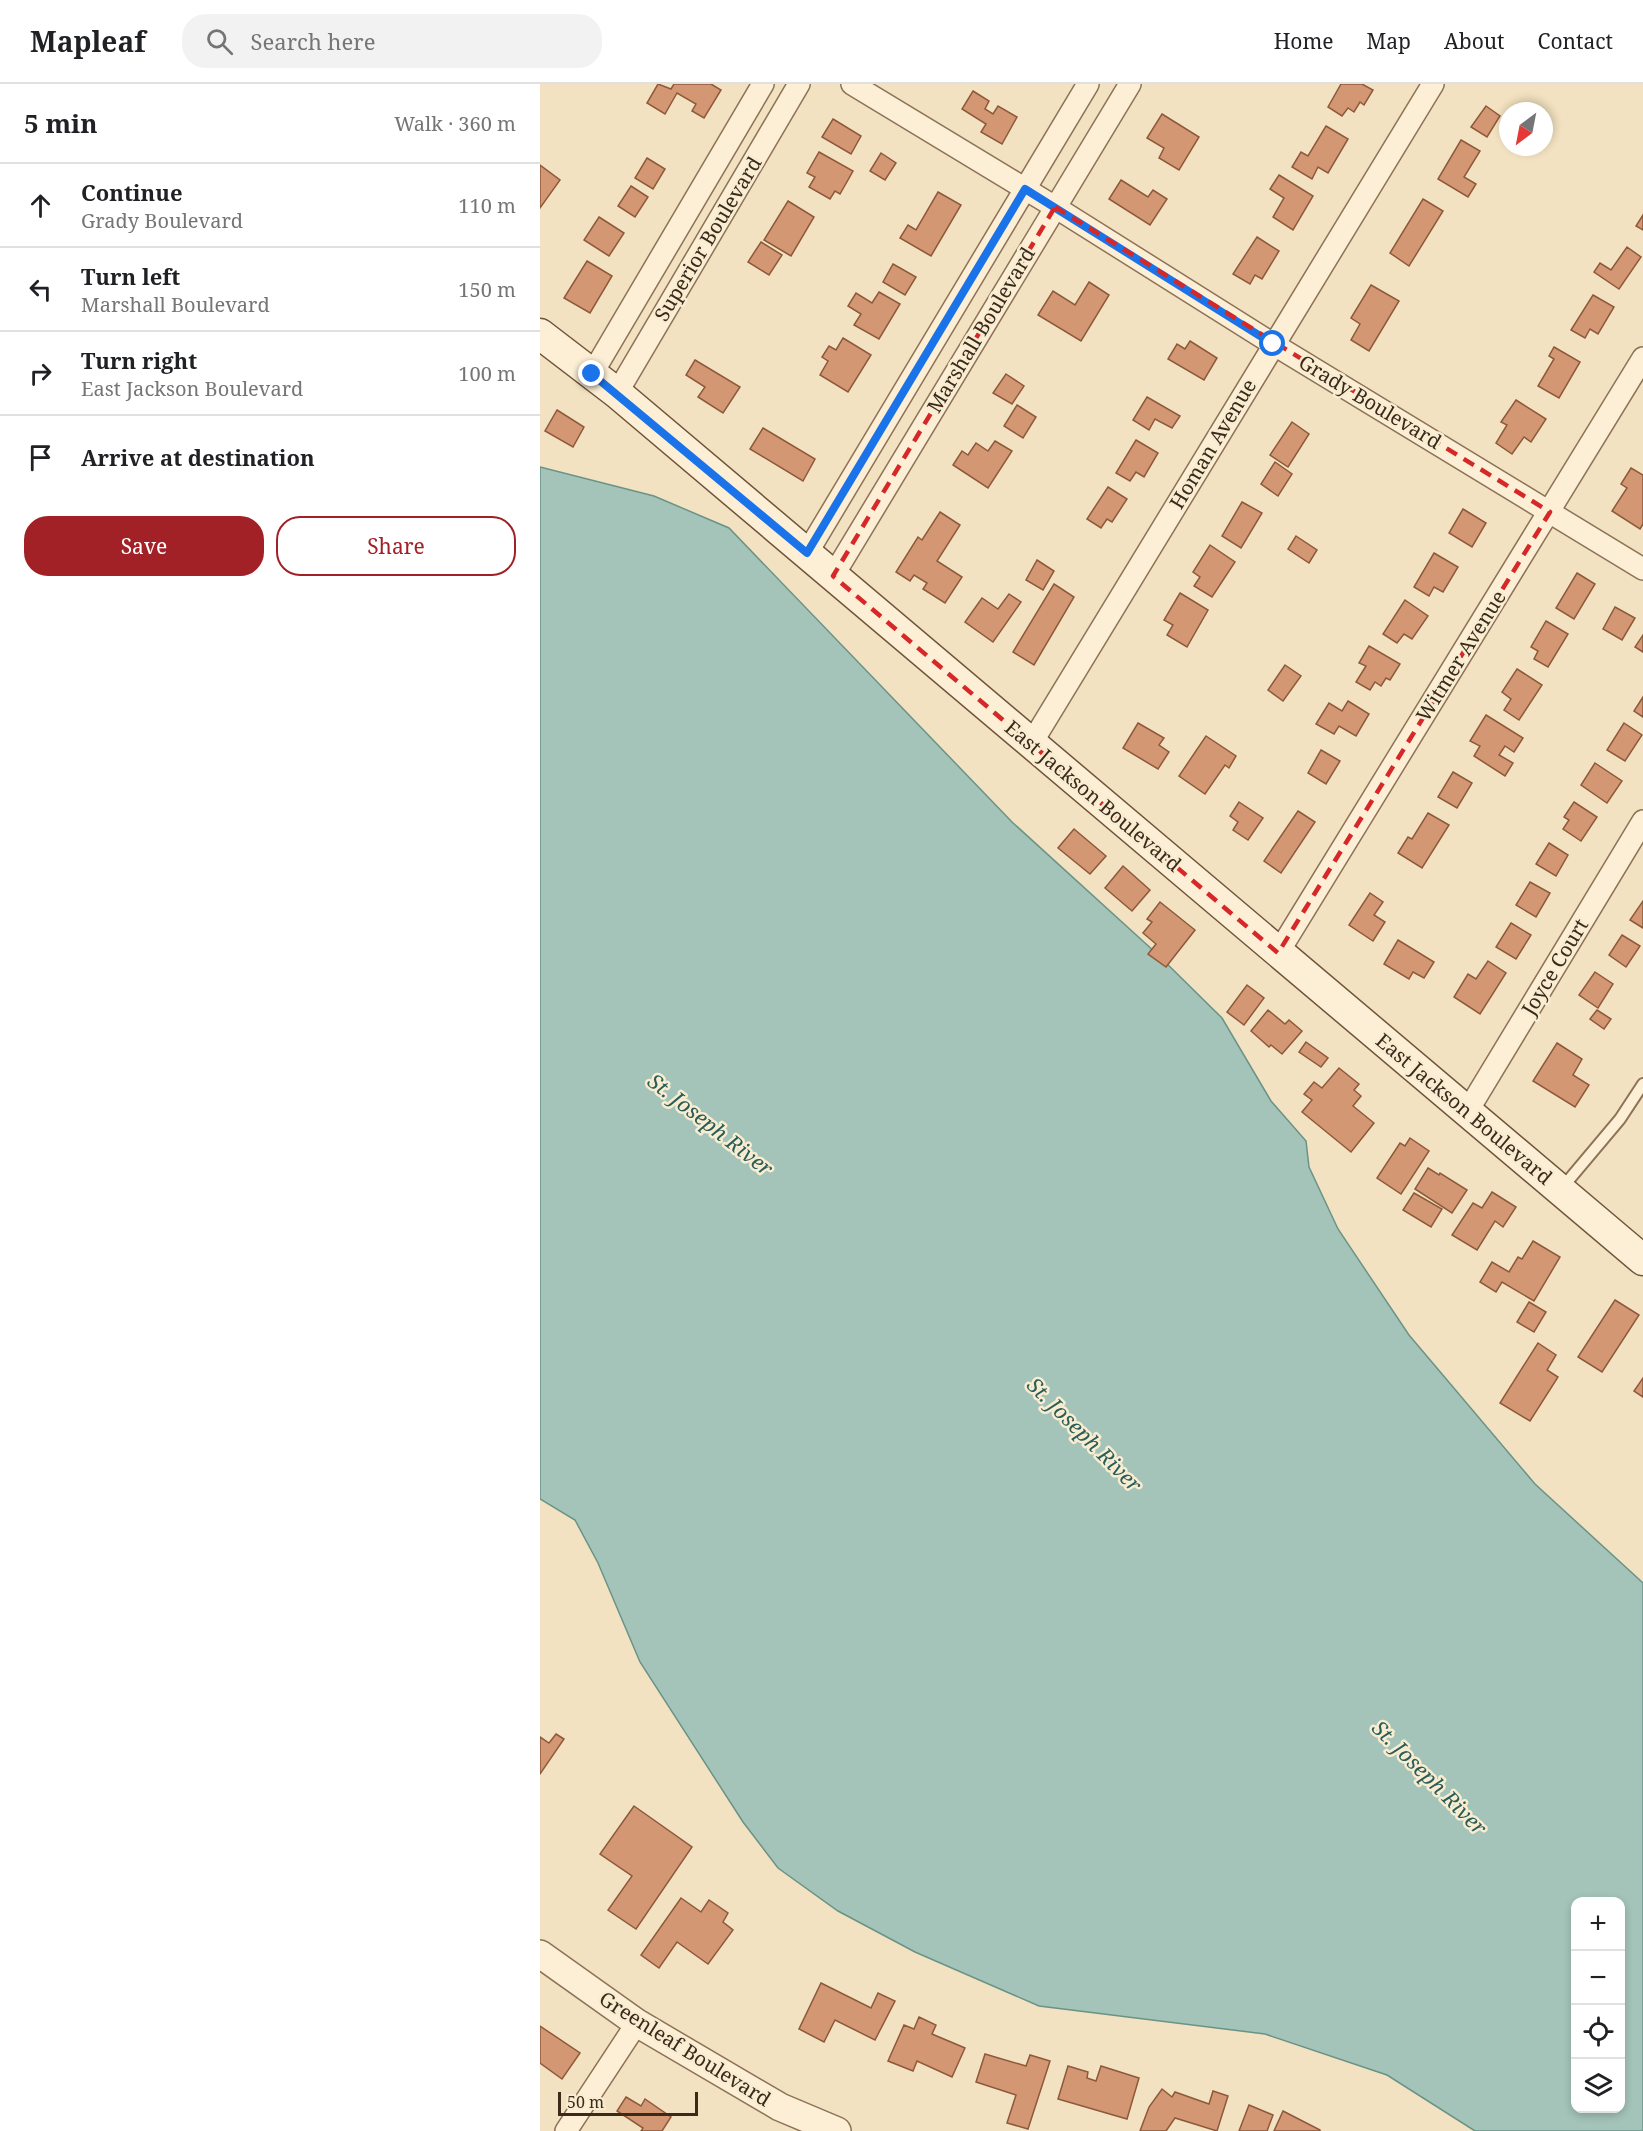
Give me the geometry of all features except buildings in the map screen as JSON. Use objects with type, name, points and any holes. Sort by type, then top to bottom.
[{"type":"main road","name":"East Jackson Boulevard","points":[[540,334],[616,393],[807,553],[1643,1260]]},
{"type":"street","name":"Superior Boulevard","points":[[592,374],[763,84]]},
{"type":"street","name":"Superior Boulevard","points":[[616,393],[799,84]]},
{"type":"street","name":"Grady Boulevard","points":[[852,84],[1643,569]]},
{"type":"street","name":"Marshall Boulevard","points":[[807,553],[1088,84]]},
{"type":"street","name":"Marshall Boulevard","points":[[833,576],[1130,84]]},
{"type":"street","name":"Homan Avenue","points":[[1031,744],[1433,84]]},
{"type":"street","name":"Witmer Avenue","points":[[1278,953],[1643,358]]},
{"type":"street","name":"Joyce Court","points":[[1467,1112],[1643,821]]},
{"type":"street","name":"Greenleaf Boulevard","points":[[540,1954],[637,2024],[780,2107],[837,2131]]},
{"type":"street","points":[[566,2131],[637,2024]]},
{"type":"lane","points":[[1560,1190],[1620,1119],[1643,1084]]},
{"type":"highlighted area","points":[[1055,207],[1550,512],[1278,953],[833,576]]},
{"type":"water","name":"St. Joseph River","points":[[540,467],[654,496],[729,528],[1012,822],[1156,953],[1222,1018],[1271,1101],[1306,1141],[1309,1167],[1338,1229],[1409,1335],[1535,1484],[1643,1583],[1643,2131],[1475,2131],[1387,2075],[1265,2034],[1039,2006],[915,1952],[838,1911],[778,1868],[743,1822],[640,1662],[598,1563],[575,1520],[540,1499]]},
{"type":"route","points":[[592,374],[807,553],[1025,189],[1273,344]]}]
